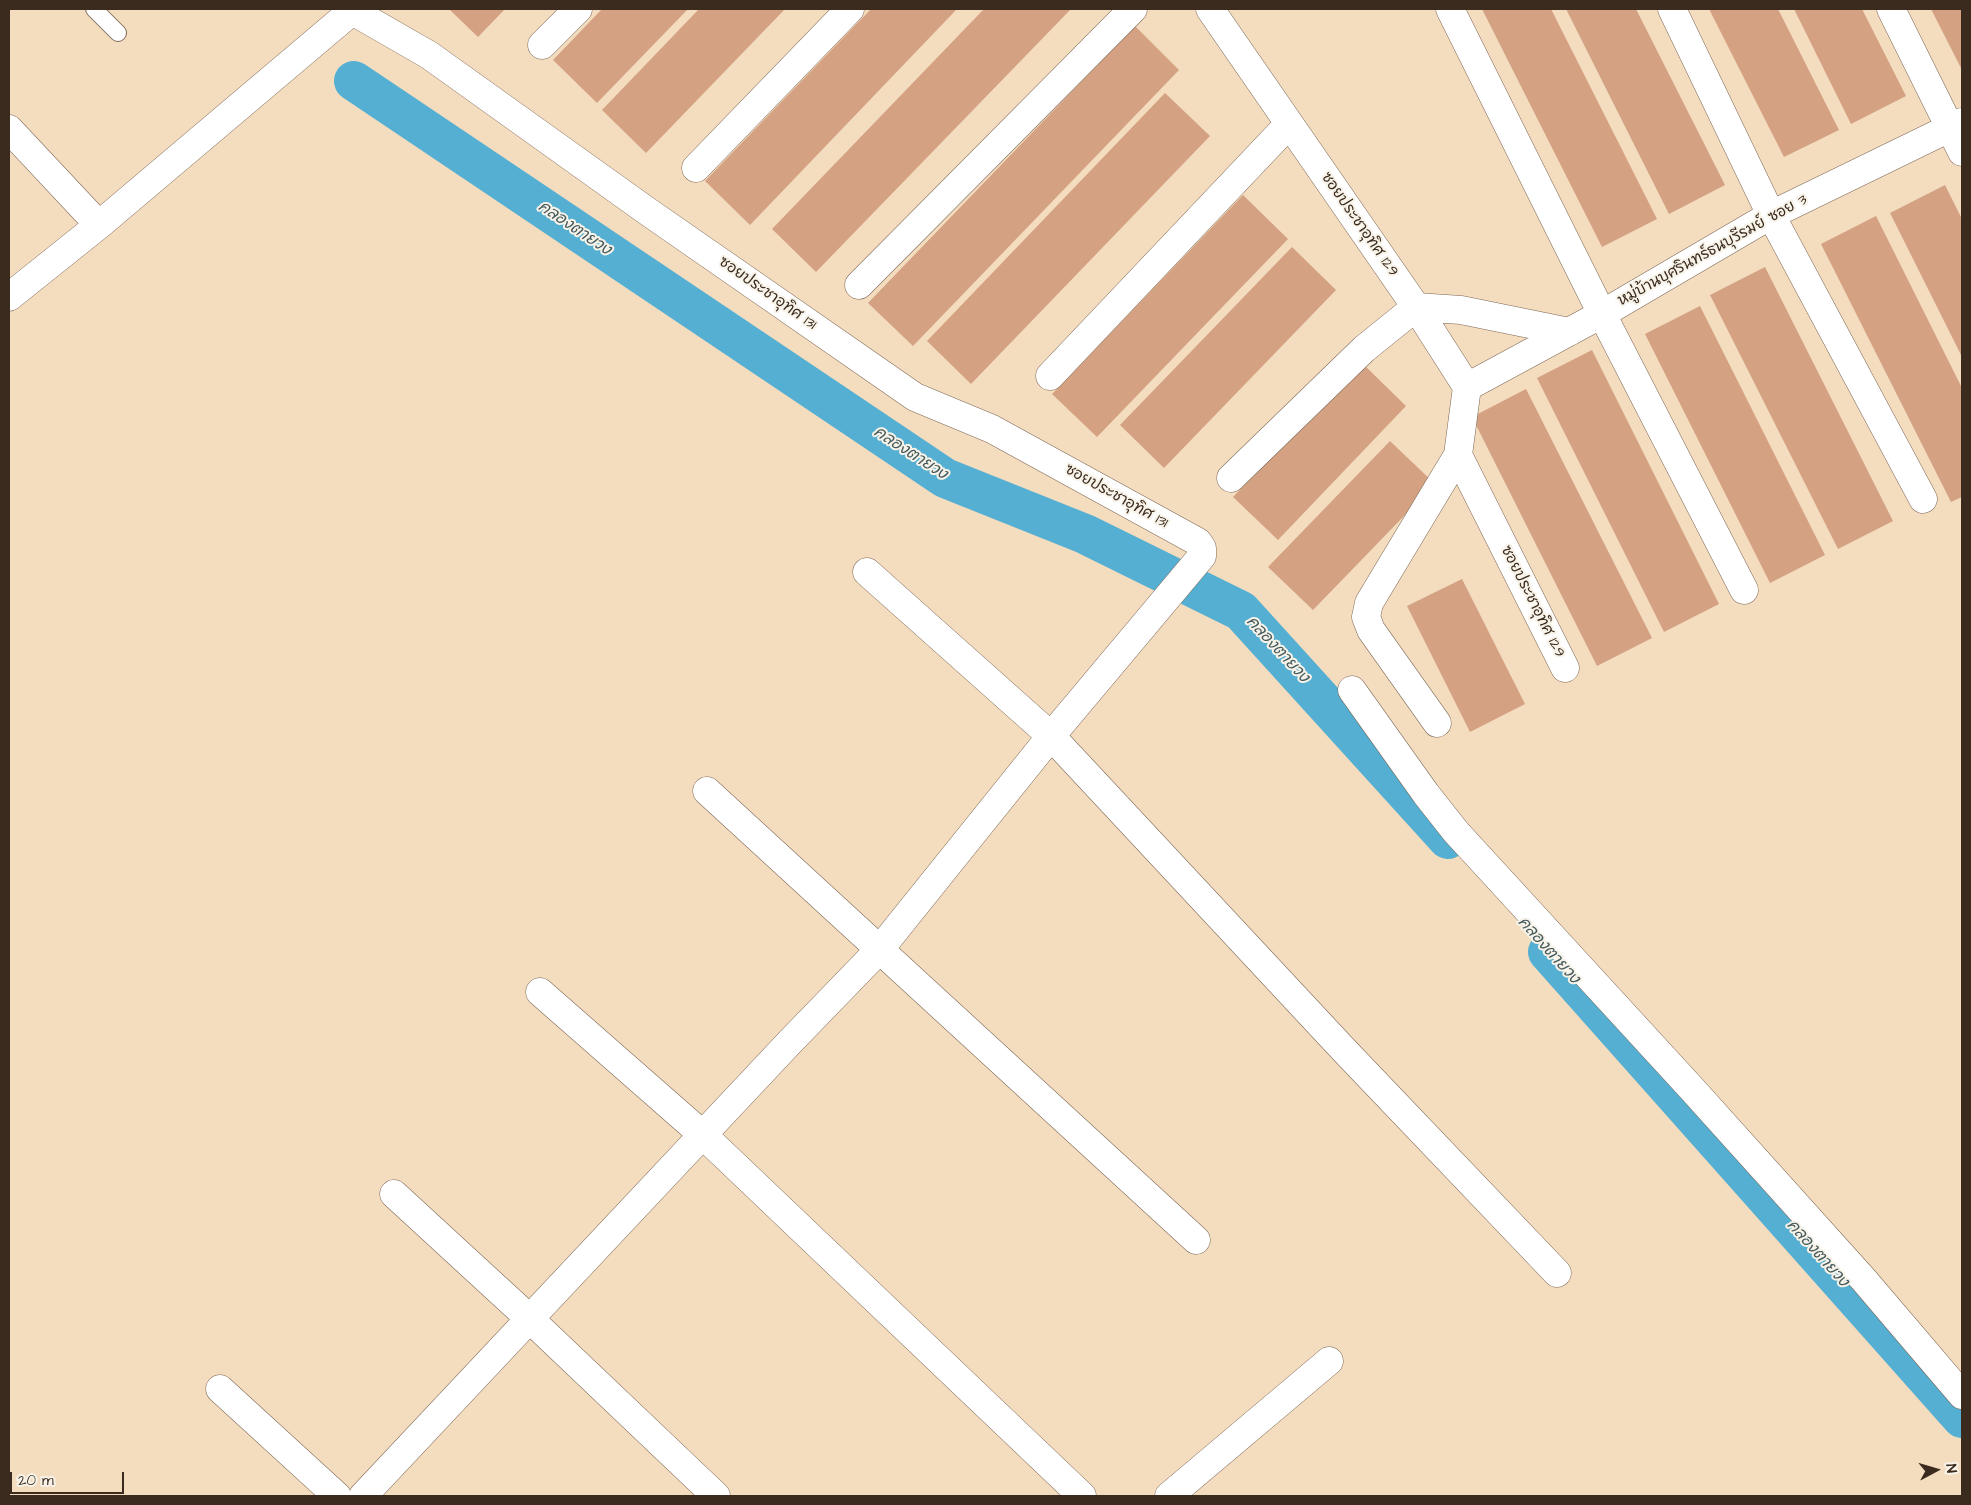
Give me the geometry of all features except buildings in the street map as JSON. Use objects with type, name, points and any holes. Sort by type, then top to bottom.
[{"type":"street","points":[[542,45],[578,9]]},
{"type":"street","points":[[696,168],[850,9]]},
{"type":"street","points":[[859,285],[1134,9]]},
{"type":"street","name":"ซอยประชาอุทิศ 129","points":[[1210,9],[1416,307],[1467,387]]},
{"type":"street","points":[[1450,9],[1602,314],[1744,590]]},
{"type":"street","points":[[1672,9],[1771,215],[1923,499]]},
{"type":"street","points":[[1890,9],[1956,125],[1962,152]]},
{"type":"street","points":[[9,297],[99,225],[350,10]]},
{"type":"street","name":"ซอยประชาอุทิศ 131","points":[[350,10],[429,55],[639,206],[915,397],[992,429],[1198,542],[1202,548],[1202,556],[1051,736]]},
{"type":"street","points":[[1050,376],[1289,124]]},
{"type":"street","name":"หมู่บ้านบุศรินทร์ธนบุรีรมย์ ซอย 3","points":[[1467,387],[1602,314],[1771,215],[1956,125]]},
{"type":"street","points":[[9,129],[99,225]]},
{"type":"street","points":[[1231,478],[1364,349],[1416,307],[1461,310],[1569,332]]},
{"type":"street","points":[[1437,723],[1371,630],[1366,617],[1369,603],[1458,455],[1467,387]]},
{"type":"street","name":"ซอยประชาอุทิศ 129","points":[[1458,455],[1565,668]]},
{"type":"street","points":[[867,572],[1051,736],[1343,1049],[1556,1273]]},
{"type":"street","points":[[1352,690],[1426,794],[1456,832],[1818,1228],[1962,1396]]},
{"type":"street","points":[[363,1496],[880,950],[1051,736]]},
{"type":"street","points":[[708,791],[1196,1240]]},
{"type":"street","points":[[540,992],[703,1135],[1082,1496]]},
{"type":"street","points":[[394,1194],[531,1320],[716,1496]]},
{"type":"street","points":[[1169,1496],[1329,1361]]},
{"type":"street","points":[[220,1390],[337,1496]]},
{"type":"lane","points":[[94,9],[118,33]]},
{"type":"waterway","name":"คลองตายวง","points":[[354,81],[945,478],[1085,534],[1241,611],[1448,839]]},
{"type":"waterway","name":"คลองตายวง","points":[[1548,952],[1962,1418]]}]
